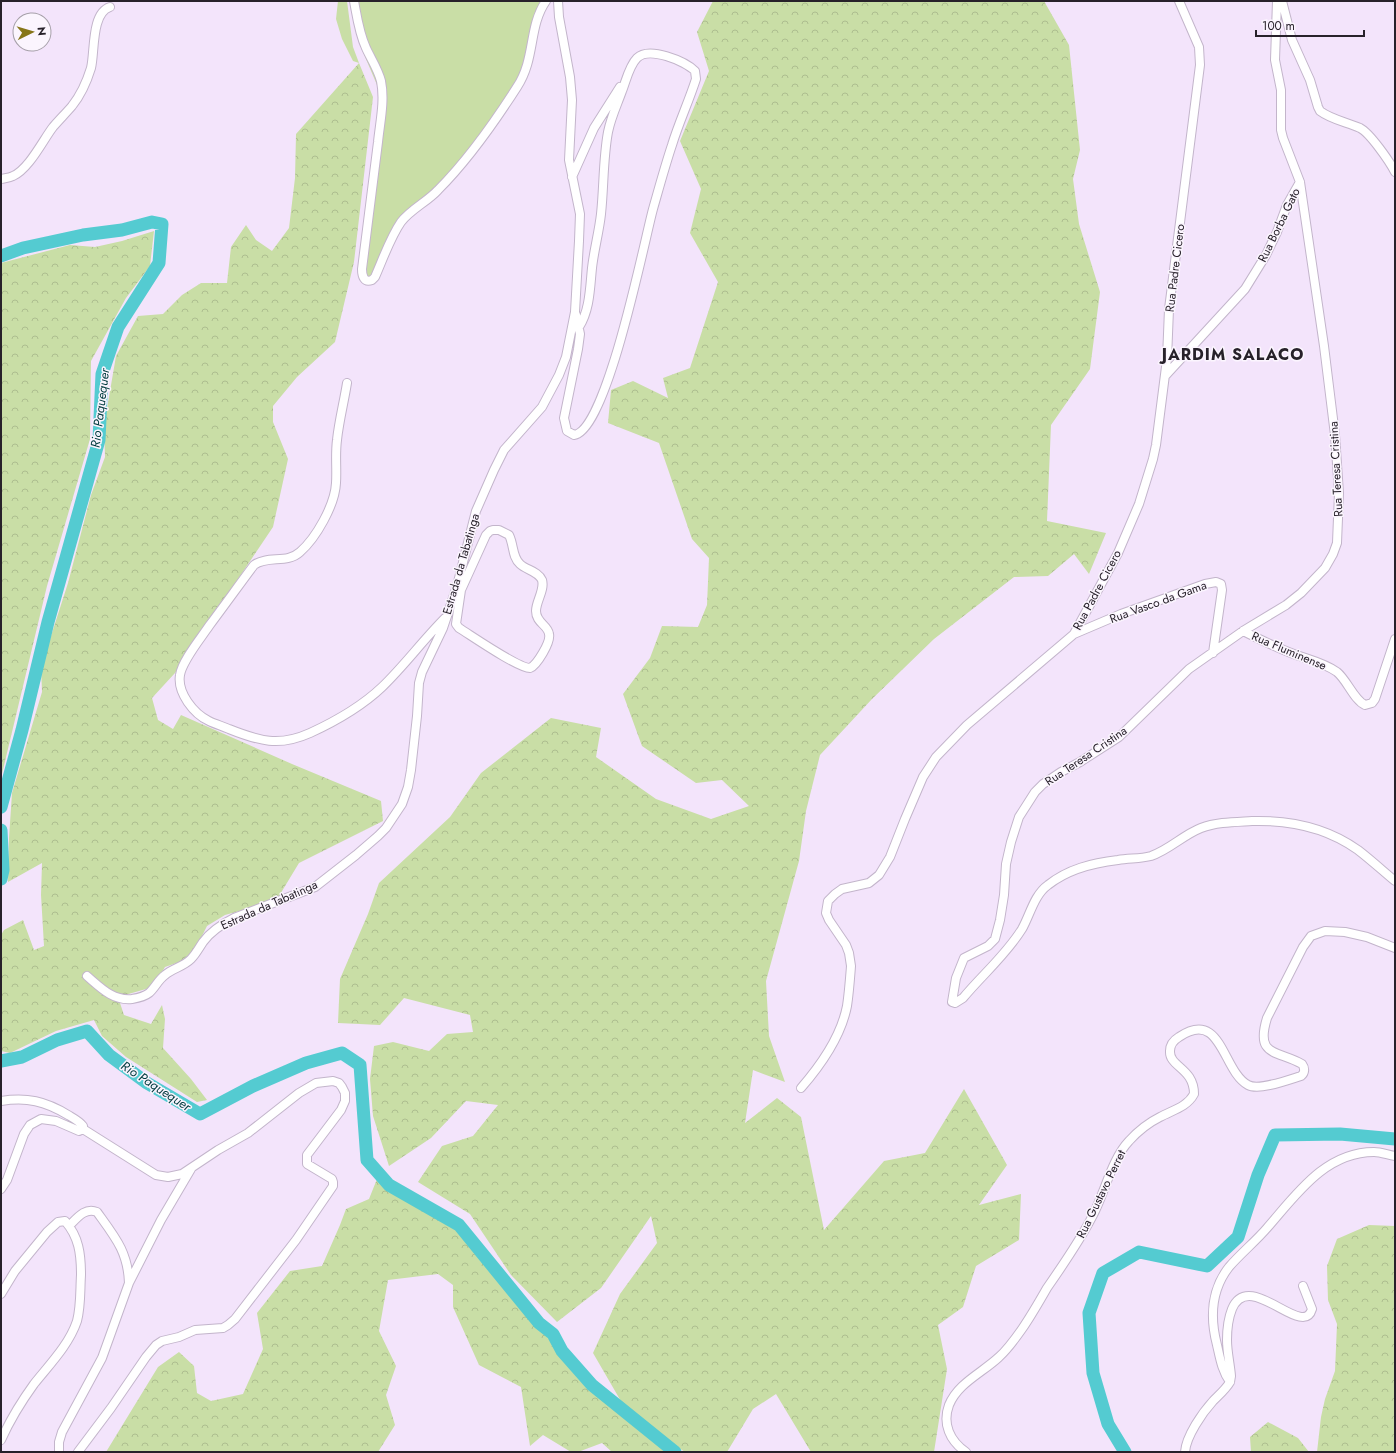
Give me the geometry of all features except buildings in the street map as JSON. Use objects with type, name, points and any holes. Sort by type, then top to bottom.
[{"type":"street","points":[[354,1],[360,32],[365,47],[381,81],[382,93],[382,108],[362,269],[363,277],[369,281],[375,277],[402,221],[438,191],[479,144],[518,85],[525,73],[529,60],[540,9],[546,1]]},
{"type":"street","name":"Estrada da Tabatinga","points":[[87,976],[106,992],[117,998],[125,1000],[145,995],[152,990],[164,975],[189,961],[212,931],[224,923],[315,887],[378,836],[386,828],[402,804],[408,787],[417,716],[419,683],[422,672],[458,590],[476,511],[504,450],[542,407],[559,375],[566,357],[575,312],[580,241],[580,214],[569,160],[572,100],[570,77],[559,17],[558,1]]},
{"type":"street","name":"Rua Padre Cicero","points":[[801,1088],[818,1067],[828,1051],[841,1025],[847,1006],[851,960],[846,945],[826,913],[828,901],[842,889],[869,883],[879,875],[890,857],[923,777],[936,757],[967,725],[1074,634],[1118,553],[1139,504],[1154,452],[1165,376],[1170,309],[1200,65],[1200,47],[1178,1]]},
{"type":"street","name":"Rua Teresa Cristina","points":[[1277,1],[1275,60],[1281,90],[1281,130],[1300,182],[1324,346],[1335,435],[1339,493],[1337,543],[1325,568],[1311,584],[1286,605],[1243,631],[1189,669],[1122,734],[1043,784],[1029,800],[1018,817],[1010,842],[1006,864],[1004,895],[1000,920],[995,938],[988,946],[964,958],[956,978],[952,1002],[955,1003],[963,998],[1004,953],[1022,929],[1035,902],[1046,886],[1068,872],[1083,866],[1150,856],[1201,828],[1218,824],[1261,821],[1276,821],[1306,826],[1338,838],[1356,849],[1395,881]]},
{"type":"street","points":[[1282,1],[1292,40],[1310,80],[1318,107],[1324,114],[1365,131],[1395,172]]},
{"type":"street","points":[[1,179],[14,176],[27,164],[53,127],[73,105],[81,92],[91,67],[96,30],[100,14],[106,8],[110,7]]},
{"type":"street","points":[[572,177],[594,128],[626,78],[636,58],[641,55],[651,53],[657,54],[680,62],[694,69],[696,79],[672,145],[653,211],[633,300],[615,360],[598,405],[580,432],[574,435],[567,431],[564,418],[580,334],[575,312]]},
{"type":"street","points":[[579,327],[585,316],[588,301],[601,215],[605,152],[608,132],[626,78]]},
{"type":"street","name":"Rua Borba Gato","points":[[1165,376],[1208,327],[1245,289],[1266,254],[1277,232],[1287,205],[1300,182]]},
{"type":"street","points":[[347,383],[337,439],[335,493],[333,502],[323,522],[301,552],[292,558],[266,560],[254,565],[197,642],[182,667],[180,676],[186,699],[197,713],[208,721],[261,740],[275,742],[309,733],[332,722],[367,700],[397,672],[447,616]]},
{"type":"street","points":[[491,530],[496,530],[509,536],[517,560],[542,580],[542,586],[536,608],[537,616],[548,631],[550,637],[536,665],[530,668],[522,666],[458,627],[456,621],[458,590],[487,533],[491,530]]},
{"type":"street","name":"Rua Vasco da Gama","points":[[1074,634],[1121,614],[1205,584],[1216,582],[1221,584],[1222,590],[1212,653]]},
{"type":"street","name":"Rua Fluminense","points":[[1243,631],[1291,653],[1316,661],[1328,667],[1337,673],[1358,700],[1365,705],[1372,703],[1376,699],[1395,639]]},
{"type":"street","name":"Rua Gustavo Perret","points":[[966,1452],[958,1446],[950,1436],[947,1427],[949,1406],[955,1395],[976,1374],[998,1358],[1023,1328],[1093,1216],[1116,1163],[1129,1142],[1144,1126],[1188,1102],[1194,1094],[1193,1081],[1187,1072],[1172,1060],[1170,1047],[1175,1040],[1189,1031],[1199,1030],[1211,1034],[1218,1042],[1235,1073],[1248,1085],[1263,1086],[1301,1076],[1304,1071],[1302,1064],[1268,1049],[1263,1038],[1263,1029],[1267,1018],[1303,947],[1311,936],[1325,931],[1345,932],[1367,937],[1395,948]]},
{"type":"street","points":[[1,1101],[40,1101],[60,1110],[80,1123],[83,1126],[83,1129],[156,1175],[168,1177],[182,1174],[192,1169],[218,1150],[248,1133],[299,1093],[309,1087],[324,1081],[333,1081],[339,1083],[345,1093],[345,1101],[341,1110],[310,1149],[306,1161],[311,1168],[332,1179],[333,1186],[270,1275],[235,1319],[228,1325],[218,1328],[195,1330],[179,1337],[162,1341],[156,1345],[78,1452]]},
{"type":"street","points":[[1,1189],[7,1180],[24,1134],[30,1125],[41,1119],[56,1121],[79,1131],[83,1129]]},
{"type":"street","points":[[1230,1382],[1224,1373],[1216,1340],[1212,1310],[1218,1288],[1228,1268],[1260,1237],[1292,1198],[1312,1178],[1329,1166],[1347,1156],[1374,1152],[1395,1156]]},
{"type":"street","points":[[59,1452],[59,1442],[62,1432],[102,1358],[129,1283],[161,1220],[192,1169]]},
{"type":"street","points":[[68,1226],[87,1211],[92,1210],[97,1212],[119,1244],[124,1254],[129,1283]]},
{"type":"street","points":[[1,1294],[15,1271],[47,1232],[58,1222],[65,1221],[72,1229],[79,1246],[81,1271],[80,1304],[77,1321],[60,1351],[12,1416],[1,1440]]},
{"type":"street","points":[[1185,1452],[1191,1432],[1210,1405],[1230,1382],[1231,1376],[1227,1340],[1228,1328],[1232,1310],[1238,1299],[1242,1296],[1248,1295],[1257,1297],[1291,1313],[1301,1317],[1306,1317],[1311,1313],[1312,1309],[1303,1286]]},
{"type":"green space","points":[[338,1],[347,1],[353,47],[359,63],[353,61],[342,39],[336,19]]},
{"type":"green space","points":[[354,1],[541,1],[536,12],[522,76],[480,141],[399,225],[370,283],[362,278],[383,99],[360,45]]},
{"type":"green space","points":[[713,1],[1044,1],[1069,45],[1080,150],[1073,179],[1079,224],[1100,292],[1090,369],[1051,425],[1047,521],[1106,533],[1089,574],[1074,554],[1048,576],[1014,577],[934,639],[872,699],[820,755],[806,811],[799,861],[766,981],[769,1036],[785,1082],[753,1070],[745,1123],[777,1098],[801,1117],[824,1230],[884,1161],[925,1153],[964,1089],[1007,1165],[979,1205],[1021,1194],[1019,1240],[976,1266],[963,1307],[938,1325],[947,1369],[934,1452],[811,1452],[776,1394],[753,1409],[727,1452],[685,1452],[673,1444],[622,1403],[593,1353],[620,1294],[657,1243],[651,1216],[601,1288],[557,1322],[511,1275],[470,1214],[418,1182],[442,1146],[473,1136],[498,1105],[466,1101],[431,1138],[389,1166],[373,1116],[370,1079],[374,1046],[393,1042],[429,1051],[447,1034],[473,1032],[470,1015],[404,998],[380,1025],[338,1023],[340,979],[368,914],[379,883],[450,817],[481,773],[551,718],[601,728],[596,757],[656,799],[711,819],[749,806],[722,780],[696,783],[642,746],[623,694],[650,658],[662,626],[698,627],[707,605],[709,558],[692,539],[659,443],[608,423],[611,390],[633,381],[668,398],[663,378],[690,368],[718,282],[690,233],[701,189],[680,141],[709,71],[697,32]]},
{"type":"green space","points":[[359,63],[373,97],[354,262],[335,342],[297,377],[273,406],[273,422],[288,459],[273,527],[175,673],[152,698],[158,720],[173,729],[181,715],[381,801],[383,821],[299,863],[276,901],[225,915],[207,926],[191,958],[165,967],[153,987],[118,997],[124,1015],[151,1024],[162,1005],[165,1019],[163,1048],[191,1079],[207,1100],[197,1102],[126,1057],[102,1036],[94,1020],[56,1031],[10,1053],[1,1051],[1,935],[4,930],[23,920],[34,950],[44,946],[41,895],[42,863],[8,882],[12,793],[42,692],[41,667],[68,583],[91,495],[105,457],[104,426],[116,356],[138,316],[163,314],[182,295],[201,283],[227,283],[231,247],[246,225],[256,240],[272,251],[289,228],[295,178],[296,134]]},
{"type":"green space","points":[[154,231],[150,266],[126,298],[91,361],[90,439],[47,586],[1,778],[1,263],[70,245],[95,247],[122,241]]},
{"type":"green space","points":[[377,1179],[386,1189],[454,1227],[549,1339],[568,1366],[590,1390],[666,1452],[612,1452],[602,1443],[578,1452],[571,1452],[543,1435],[530,1446],[521,1387],[479,1365],[453,1307],[453,1285],[438,1274],[388,1280],[379,1331],[396,1366],[386,1395],[395,1425],[378,1452],[106,1452],[158,1367],[179,1352],[194,1366],[197,1393],[211,1401],[243,1394],[263,1349],[257,1313],[290,1271],[322,1266],[346,1209],[369,1199]]},
{"type":"green space","points":[[1369,1225],[1395,1226],[1395,1452],[1317,1452],[1321,1417],[1325,1399],[1335,1371],[1337,1324],[1328,1300],[1327,1266],[1337,1239]]},
{"type":"green space","points":[[1268,1422],[1298,1438],[1309,1452],[1251,1452],[1250,1437]]},
{"type":"waterway","name":"Rio Paquequer","points":[[1,256],[23,248],[83,235],[122,230],[152,222],[162,224],[159,263],[118,327],[102,374],[99,440],[48,622],[22,730],[1,807]]},
{"type":"waterway","name":"Rio Paquequer","points":[[1,830],[3,870],[1,879]]},
{"type":"waterway","points":[[1,1061],[22,1057],[57,1040],[87,1031],[109,1055],[147,1083],[200,1114],[253,1086],[306,1063],[342,1053],[360,1065],[367,1160],[389,1185],[459,1225],[539,1323],[553,1334],[562,1351],[592,1385],[675,1452]]},
{"type":"waterway","points":[[1125,1452],[1108,1424],[1093,1373],[1089,1313],[1103,1273],[1139,1252],[1207,1266],[1238,1237],[1258,1175],[1275,1135],[1340,1134],[1395,1139]]},
{"type":"district","name":"JARDIM SALACO","points":[[1233,354]]}]
